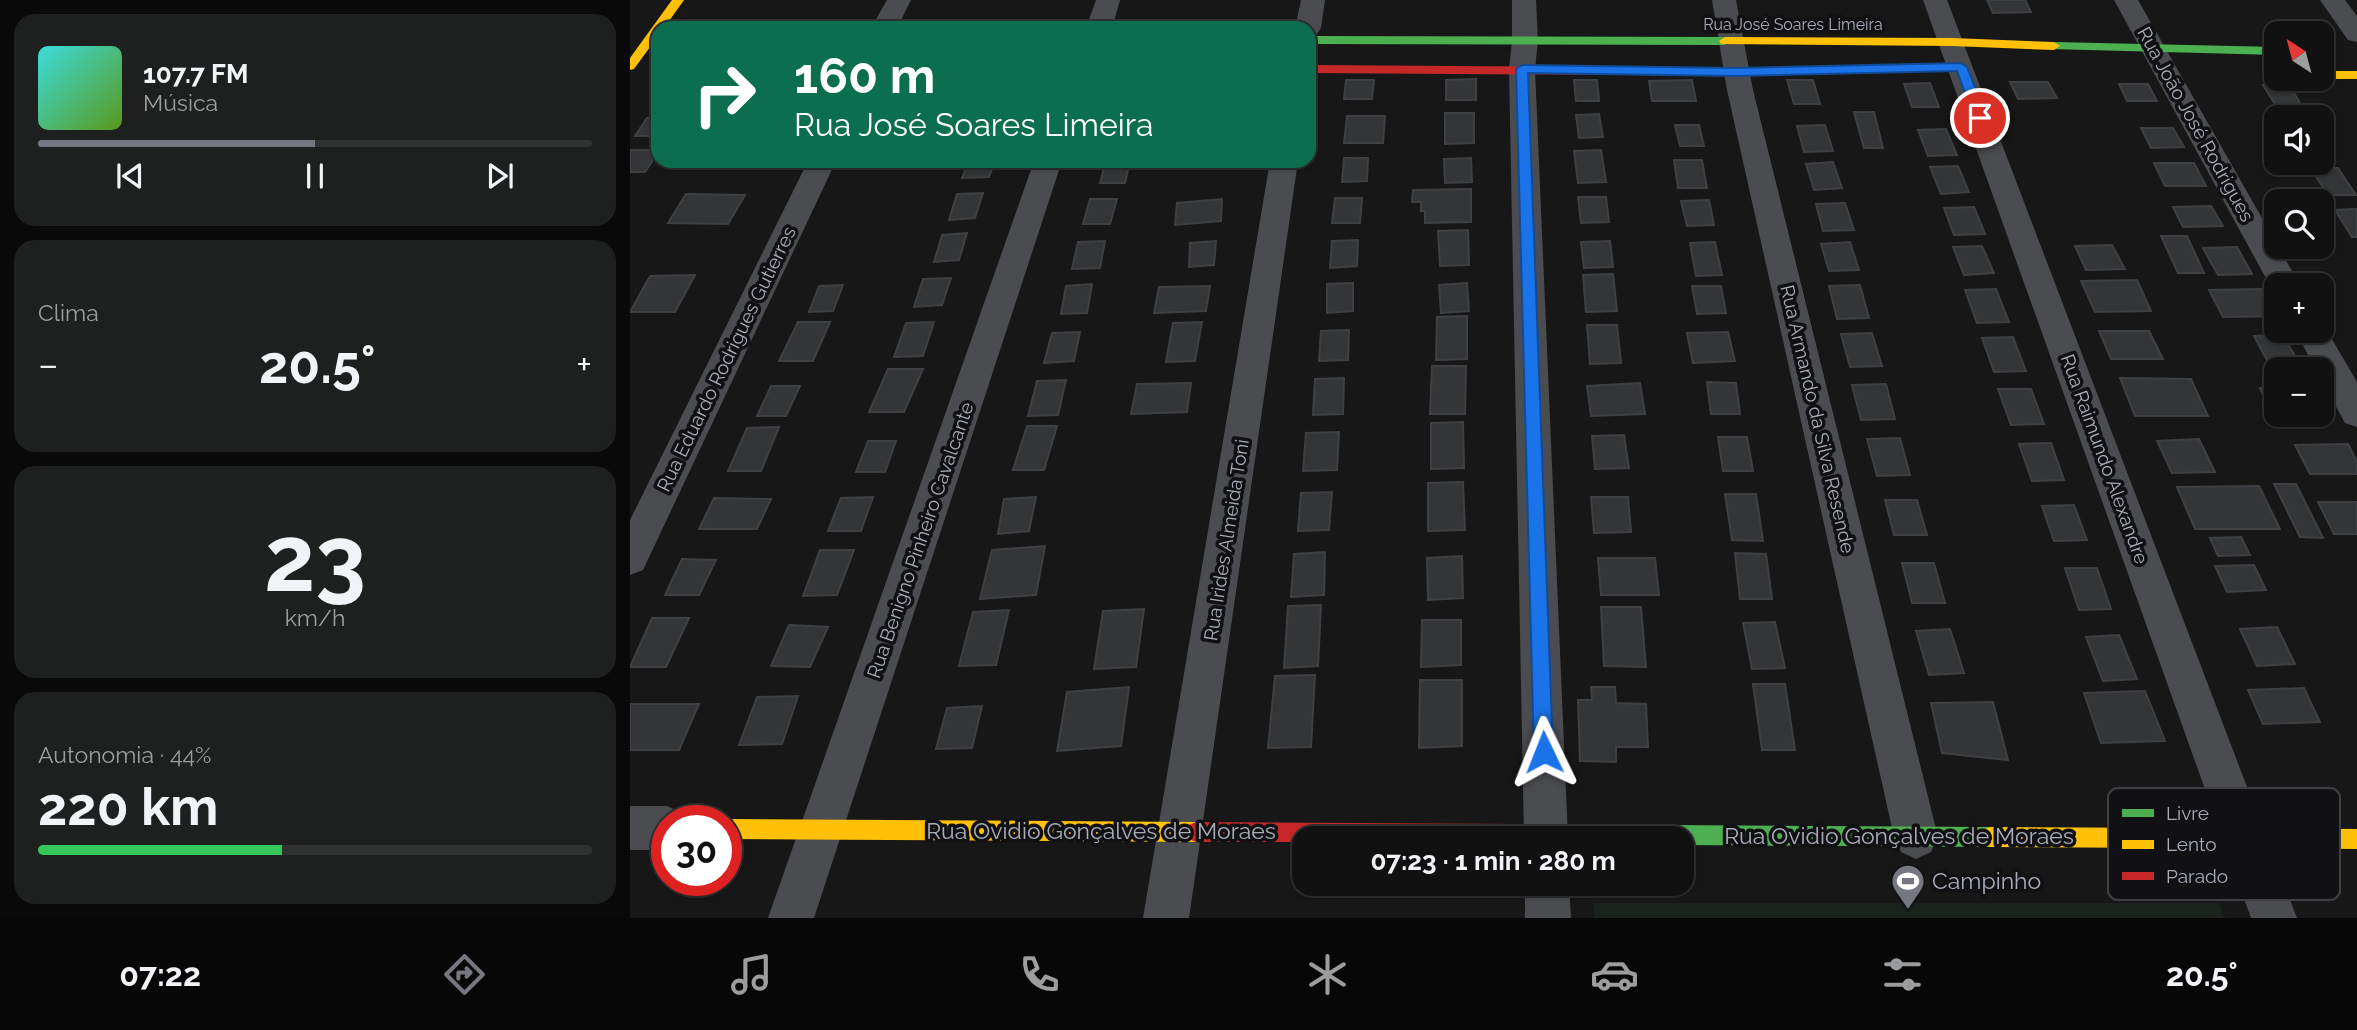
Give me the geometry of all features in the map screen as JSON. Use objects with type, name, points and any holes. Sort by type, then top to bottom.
[{"type":"street","points":[[664,21],[678,0]]},
{"type":"street","points":[[888,21],[899,0]]},
{"type":"street","points":[[1100,21],[1108,0]]},
{"type":"street","points":[[1309,21],[1313,0]]},
{"type":"street","points":[[1524,0],[1546,826]]},
{"type":"street","name":"Rua Armando da Silva Resende","points":[[1724,0],[1916,837]]},
{"type":"street","name":"Rua Raimundo Alexandre","points":[[1935,0],[1963,59],[2227,788]]},
{"type":"street","name":"Rua João José Rodrigues","points":[[2126,0],[2279,273]]},
{"type":"street","points":[[2332,0],[2357,34]]},
{"type":"street","points":[[630,38],[651,37]]},
{"type":"street","name":"Rua José Soares Limeira","points":[[1316,40],[1524,55],[1963,59],[2163,66],[2264,53]]},
{"type":"street","points":[[630,66],[651,41]]},
{"type":"street","name":"Rua José Soares Limeira","points":[[1316,69],[1524,55],[1963,59]]},
{"type":"street","points":[[630,66],[649,68]]},
{"type":"street","points":[[2334,75],[2357,75]]},
{"type":"street","name":"Rua Eduardo Rodrigues Gutierres","points":[[630,558],[819,168]]},
{"type":"street","name":"Rua Benigno Pinheiro Cavalcante","points":[[791,918],[1046,168]]},
{"type":"street","name":"Rua Irides Almeida Toni","points":[[1166,918],[1283,168]]},
{"type":"street","points":[[2318,343],[2357,413]]},
{"type":"street","points":[[630,828],[651,828]]},
{"type":"street","name":"Rua Ovidio Gonçalves de Moraes","points":[[742,829],[1292,833]]},
{"type":"street","name":"Rua Ovidio Gonçalves de Moraes","points":[[1694,836],[2108,838]]},
{"type":"street","points":[[1547,896],[1548,918]]},
{"type":"street","name":"Rua Raimundo Alexandre","points":[[2267,900],[2274,918]]},
{"type":"shaded area","name":"Campinho","points":[[1594,903],[2219,903],[2225,918],[1594,918]]},
{"type":"building","points":[[1987,0],[2025,0],[2031,12],[1993,13]]},
{"type":"building","points":[[1476,79],[1476,100],[1446,100],[1446,80]]},
{"type":"building","points":[[1346,80],[1374,80],[1372,99],[1344,99]]},
{"type":"building","points":[[1574,80],[1597,80],[1599,101],[1576,101]]},
{"type":"building","points":[[1692,80],[1696,101],[1652,101],[1649,81]]},
{"type":"building","points":[[1787,80],[1813,80],[1820,104],[1794,104]]},
{"type":"building","points":[[2010,82],[2048,82],[2057,98],[2018,99]]},
{"type":"building","points":[[1930,83],[1939,107],[1912,107],[1904,84]]},
{"type":"building","points":[[2119,84],[2148,84],[2157,101],[2127,101]]},
{"type":"building","points":[[2267,91],[2293,91],[2302,105],[2276,105]]},
{"type":"building","points":[[1854,112],[1874,112],[1883,148],[1864,148]]},
{"type":"building","points":[[1445,113],[1474,113],[1474,143],[1445,144]]},
{"type":"building","points":[[1599,114],[1603,137],[1579,138],[1576,115]]},
{"type":"building","points":[[1347,116],[1385,116],[1383,143],[1344,143]]},
{"type":"building","points":[[647,118],[651,118],[651,136],[635,136]]},
{"type":"building","points":[[1675,125],[1699,125],[1704,146],[1680,146]]},
{"type":"building","points":[[1825,125],[1833,151],[1804,152],[1797,126]]},
{"type":"building","points":[[2141,128],[2173,128],[2184,147],[2151,148]]},
{"type":"building","points":[[1946,129],[1957,155],[1928,156],[1918,130]]},
{"type":"building","points":[[630,150],[651,150],[651,163],[645,172],[630,172]]},
{"type":"building","points":[[1601,150],[1606,182],[1578,183],[1574,151]]},
{"type":"building","points":[[1344,158],[1368,158],[1367,181],[1342,182]]},
{"type":"building","points":[[1471,158],[1472,182],[1445,183],[1444,159]]},
{"type":"building","points":[[1674,160],[1702,160],[1707,188],[1678,188]]},
{"type":"building","points":[[1833,162],[1842,188],[1814,190],[1806,164]]},
{"type":"building","points":[[2154,163],[2194,163],[2206,186],[2165,186]]},
{"type":"building","points":[[1958,166],[1969,192],[1941,194],[1930,167]]},
{"type":"building","points":[[966,168],[992,168],[989,177],[962,178]]},
{"type":"building","points":[[1104,168],[1128,168],[1125,183],[1100,183]]},
{"type":"building","points":[[2334,168],[2338,168],[2356,195],[2334,195],[2334,189],[2324,189],[2315,175],[2334,175]]},
{"type":"building","points":[[1471,189],[1471,222],[1425,223],[1425,211],[1421,211],[1421,202],[1412,202],[1413,190]]},
{"type":"building","points":[[983,193],[975,218],[949,220],[957,194]]},
{"type":"building","points":[[686,194],[745,195],[728,224],[668,223]]},
{"type":"building","points":[[1578,197],[1606,197],[1609,222],[1581,223]]},
{"type":"building","points":[[1335,198],[1362,198],[1360,223],[1332,223]]},
{"type":"building","points":[[1090,199],[1117,199],[1110,224],[1083,224]]},
{"type":"building","points":[[1222,199],[1221,221],[1175,225],[1177,203]]},
{"type":"building","points":[[1709,200],[1714,225],[1687,226],[1681,201]]},
{"type":"building","points":[[1845,203],[1854,230],[1823,231],[1816,204]]},
{"type":"building","points":[[2211,206],[2223,226],[2183,227],[2173,207]]},
{"type":"building","points":[[1974,207],[1985,234],[1954,235],[1944,208]]},
{"type":"building","points":[[2357,209],[2357,237],[2352,237],[2335,210]]},
{"type":"building","points":[[1468,230],[1469,265],[1440,266],[1438,231]]},
{"type":"building","points":[[967,233],[959,260],[934,262],[942,235]]},
{"type":"building","points":[[2161,236],[2187,236],[2204,273],[2178,273]]},
{"type":"building","points":[[1358,240],[1357,266],[1330,268],[1332,241]]},
{"type":"building","points":[[1105,241],[1100,268],[1072,269],[1078,242]]},
{"type":"building","points":[[1216,241],[1214,265],[1189,267],[1190,243]]},
{"type":"building","points":[[1610,241],[1613,267],[1584,268],[1581,242]]},
{"type":"building","points":[[1715,242],[1722,275],[1696,276],[1690,243]]},
{"type":"building","points":[[1850,242],[1859,270],[1829,271],[1821,244]]},
{"type":"building","points":[[2112,245],[2125,269],[2086,270],[2075,246]]},
{"type":"building","points":[[1982,246],[1994,273],[1964,275],[1953,247]]},
{"type":"building","points":[[2237,247],[2252,274],[2218,275],[2203,248]]},
{"type":"building","points":[[1613,274],[1617,311],[1586,312],[1583,275]]},
{"type":"building","points":[[695,275],[675,312],[630,312],[650,276]]},
{"type":"building","points":[[951,278],[942,305],[914,307],[923,279]]},
{"type":"building","points":[[2137,280],[2151,311],[2095,312],[2081,281]]},
{"type":"building","points":[[1353,283],[1353,311],[1327,313],[1327,284]]},
{"type":"building","points":[[1467,283],[1469,311],[1441,313],[1439,285]]},
{"type":"building","points":[[1092,284],[1087,313],[1061,314],[1066,286]]},
{"type":"building","points":[[843,285],[833,311],[809,312],[819,286]]},
{"type":"building","points":[[1860,285],[1869,318],[1837,319],[1829,286]]},
{"type":"building","points":[[1210,286],[1206,311],[1154,313],[1159,287]]},
{"type":"building","points":[[1692,286],[1721,286],[1726,313],[1697,314]]},
{"type":"building","points":[[1996,289],[2009,322],[1977,323],[1965,290]]},
{"type":"building","points":[[2262,289],[2264,316],[2223,317],[2209,290]]},
{"type":"building","points":[[1467,316],[1467,359],[1436,360],[1437,317]]},
{"type":"building","points":[[798,322],[830,322],[813,361],[779,361]]},
{"type":"building","points":[[934,322],[923,356],[894,357],[906,323]]},
{"type":"building","points":[[1202,322],[1195,361],[1166,362],[1173,323]]},
{"type":"building","points":[[1587,325],[1617,325],[1621,363],[1590,364]]},
{"type":"building","points":[[1349,330],[1348,360],[1319,361],[1321,331]]},
{"type":"building","points":[[2099,331],[2149,331],[2163,359],[2111,359]]},
{"type":"building","points":[[1080,332],[1074,361],[1044,363],[1052,333]]},
{"type":"building","points":[[1728,332],[1735,361],[1693,363],[1687,333]]},
{"type":"building","points":[[1872,333],[1882,366],[1850,367],[1841,334]]},
{"type":"building","points":[[2254,336],[2264,336],[2264,343],[2288,343],[2295,357],[2265,357]]},
{"type":"building","points":[[2013,337],[2026,371],[1994,372],[1982,338]]},
{"type":"building","points":[[1432,366],[1466,366],[1465,414],[1430,414]]},
{"type":"building","points":[[888,369],[923,369],[904,412],[869,412]]},
{"type":"building","points":[[1344,378],[1343,414],[1313,415],[1315,379]]},
{"type":"building","points":[[2120,378],[2191,379],[2208,416],[2135,416]]},
{"type":"building","points":[[1066,380],[1058,415],[1028,416],[1037,381]]},
{"type":"building","points":[[1707,382],[1736,383],[1740,414],[1711,414]]},
{"type":"building","points":[[1191,383],[1187,412],[1131,414],[1137,384]]},
{"type":"building","points":[[1640,383],[1645,414],[1591,416],[1587,386]]},
{"type":"building","points":[[1886,384],[1895,419],[1861,420],[1852,385]]},
{"type":"building","points":[[771,386],[800,386],[786,416],[757,416]]},
{"type":"building","points":[[1998,389],[2031,389],[2044,424],[2011,425]]},
{"type":"building","points":[[1463,422],[1464,468],[1431,469],[1431,423]]},
{"type":"building","points":[[1027,426],[1057,426],[1044,470],[1013,470]]},
{"type":"building","points":[[779,427],[761,471],[728,471],[747,428]]},
{"type":"building","points":[[1339,432],[1337,470],[1303,471],[1306,433]]},
{"type":"building","points":[[1624,435],[1629,468],[1595,469],[1592,436]]},
{"type":"building","points":[[1718,437],[1747,437],[1753,471],[1723,471]]},
{"type":"building","points":[[1900,438],[1910,475],[1877,476],[1867,439]]},
{"type":"building","points":[[2199,439],[2215,472],[2172,473],[2157,441]]},
{"type":"building","points":[[868,441],[896,441],[885,472],[856,472]]},
{"type":"building","points":[[2051,443],[2064,480],[2032,481],[2019,444]]},
{"type":"building","points":[[2348,444],[2357,462],[2357,474],[2310,474],[2295,445]]},
{"type":"building","points":[[1463,482],[1465,530],[1428,531],[1428,483]]},
{"type":"building","points":[[2274,484],[2296,484],[2323,538],[2300,537]]},
{"type":"building","points":[[2259,486],[2280,529],[2195,529],[2177,487]]},
{"type":"building","points":[[1332,492],[1329,530],[1298,531],[1301,493]]},
{"type":"building","points":[[1725,494],[1756,494],[1763,541],[1732,540]]},
{"type":"building","points":[[873,497],[861,531],[828,531],[841,498]]},
{"type":"building","points":[[1036,497],[1029,531],[998,534],[1004,499]]},
{"type":"building","points":[[1591,497],[1628,497],[1631,532],[1594,533]]},
{"type":"building","points":[[714,498],[771,499],[757,529],[699,529]]},
{"type":"building","points":[[1885,500],[1917,500],[1927,535],[1894,535]]},
{"type":"building","points":[[2318,502],[2357,502],[2357,534],[2334,534]]},
{"type":"building","points":[[2074,505],[2087,540],[2054,541],[2042,506]]},
{"type":"building","points":[[2241,537],[2250,555],[2218,556],[2210,538]]},
{"type":"building","points":[[1045,546],[1036,595],[980,599],[992,550]]},
{"type":"building","points":[[820,550],[854,550],[837,595],[803,596]]},
{"type":"building","points":[[1325,552],[1324,595],[1291,597],[1294,554]]},
{"type":"building","points":[[1735,553],[1766,554],[1772,599],[1740,599]]},
{"type":"building","points":[[1462,556],[1463,598],[1428,600],[1427,558]]},
{"type":"building","points":[[1598,558],[1655,558],[1659,595],[1601,595]]},
{"type":"building","points":[[682,559],[716,560],[699,595],[665,595]]},
{"type":"building","points":[[1902,563],[1934,563],[1945,603],[1912,603]]},
{"type":"building","points":[[2254,565],[2266,590],[2227,592],[2215,566]]},
{"type":"building","points":[[2065,568],[2097,568],[2111,609],[2079,610]]},
{"type":"building","points":[[1321,605],[1318,666],[1284,668],[1288,606]]},
{"type":"building","points":[[1601,607],[1641,607],[1646,667],[1604,666]]},
{"type":"building","points":[[1144,609],[1136,667],[1094,669],[1103,611]]},
{"type":"building","points":[[1009,610],[996,665],[959,666],[973,612]]},
{"type":"building","points":[[652,618],[689,618],[666,667],[630,667]]},
{"type":"building","points":[[1422,620],[1461,620],[1461,665],[1421,667]]},
{"type":"building","points":[[1775,622],[1785,668],[1752,669],[1743,623]]},
{"type":"building","points":[[789,625],[828,627],[810,667],[771,666]]},
{"type":"building","points":[[2277,627],[2295,664],[2257,666],[2240,629]]},
{"type":"building","points":[[1950,629],[1964,673],[1929,675],[1916,631]]},
{"type":"building","points":[[2119,635],[2137,679],[2103,681],[2086,637]]},
{"type":"building","points":[[1315,675],[1311,747],[1268,748],[1275,676]]},
{"type":"building","points":[[1420,680],[1462,680],[1462,746],[1419,748]]},
{"type":"building","points":[[1753,684],[1785,684],[1795,750],[1762,750]]},
{"type":"building","points":[[1129,687],[1121,746],[1057,751],[1067,692]]},
{"type":"building","points":[[1591,687],[1615,687],[1616,703],[1646,704],[1648,747],[1616,747],[1616,762],[1580,761],[1578,700],[1592,700]]},
{"type":"building","points":[[2304,688],[2320,722],[2263,724],[2248,690]]},
{"type":"building","points":[[2145,691],[2165,741],[2101,743],[2084,693]]},
{"type":"building","points":[[798,696],[782,744],[739,745],[757,697]]},
{"type":"building","points":[[1993,702],[2008,760],[1942,753],[1931,703]]},
{"type":"building","points":[[630,704],[699,704],[679,750],[630,750]]},
{"type":"building","points":[[982,706],[972,748],[936,749],[947,708]]},
{"type":"traffic: fast","points":[[1316,40],[1725,41]]},
{"type":"traffic: fast","points":[[2054,46],[2264,51]]},
{"type":"traffic: fast","points":[[1624,71],[1737,72],[1937,67]]},
{"type":"traffic: fast","points":[[1694,835],[1990,837]]},
{"type":"traffic: slow","points":[[663,21],[678,0]]},
{"type":"traffic: slow","points":[[630,66],[651,37]]},
{"type":"traffic: slow","points":[[1725,41],[1952,42],[2054,46]]},
{"type":"traffic: slow","points":[[2334,75],[2357,75]]},
{"type":"traffic: slow","points":[[742,829],[1196,832]]},
{"type":"traffic: slow","points":[[1990,837],[2108,838]]},
{"type":"traffic: slow","points":[[2340,839],[2357,839]]},
{"type":"traffic: jam","points":[[1316,69],[1624,71]]},
{"type":"traffic: jam","points":[[1196,832],[1292,833]]},
{"type":"place","name":"Campinho","points":[[1908,911]]},
{"type":"route","points":[[1544,752],[1522,69],[1737,72],[1961,67],[1980,118]]}]
